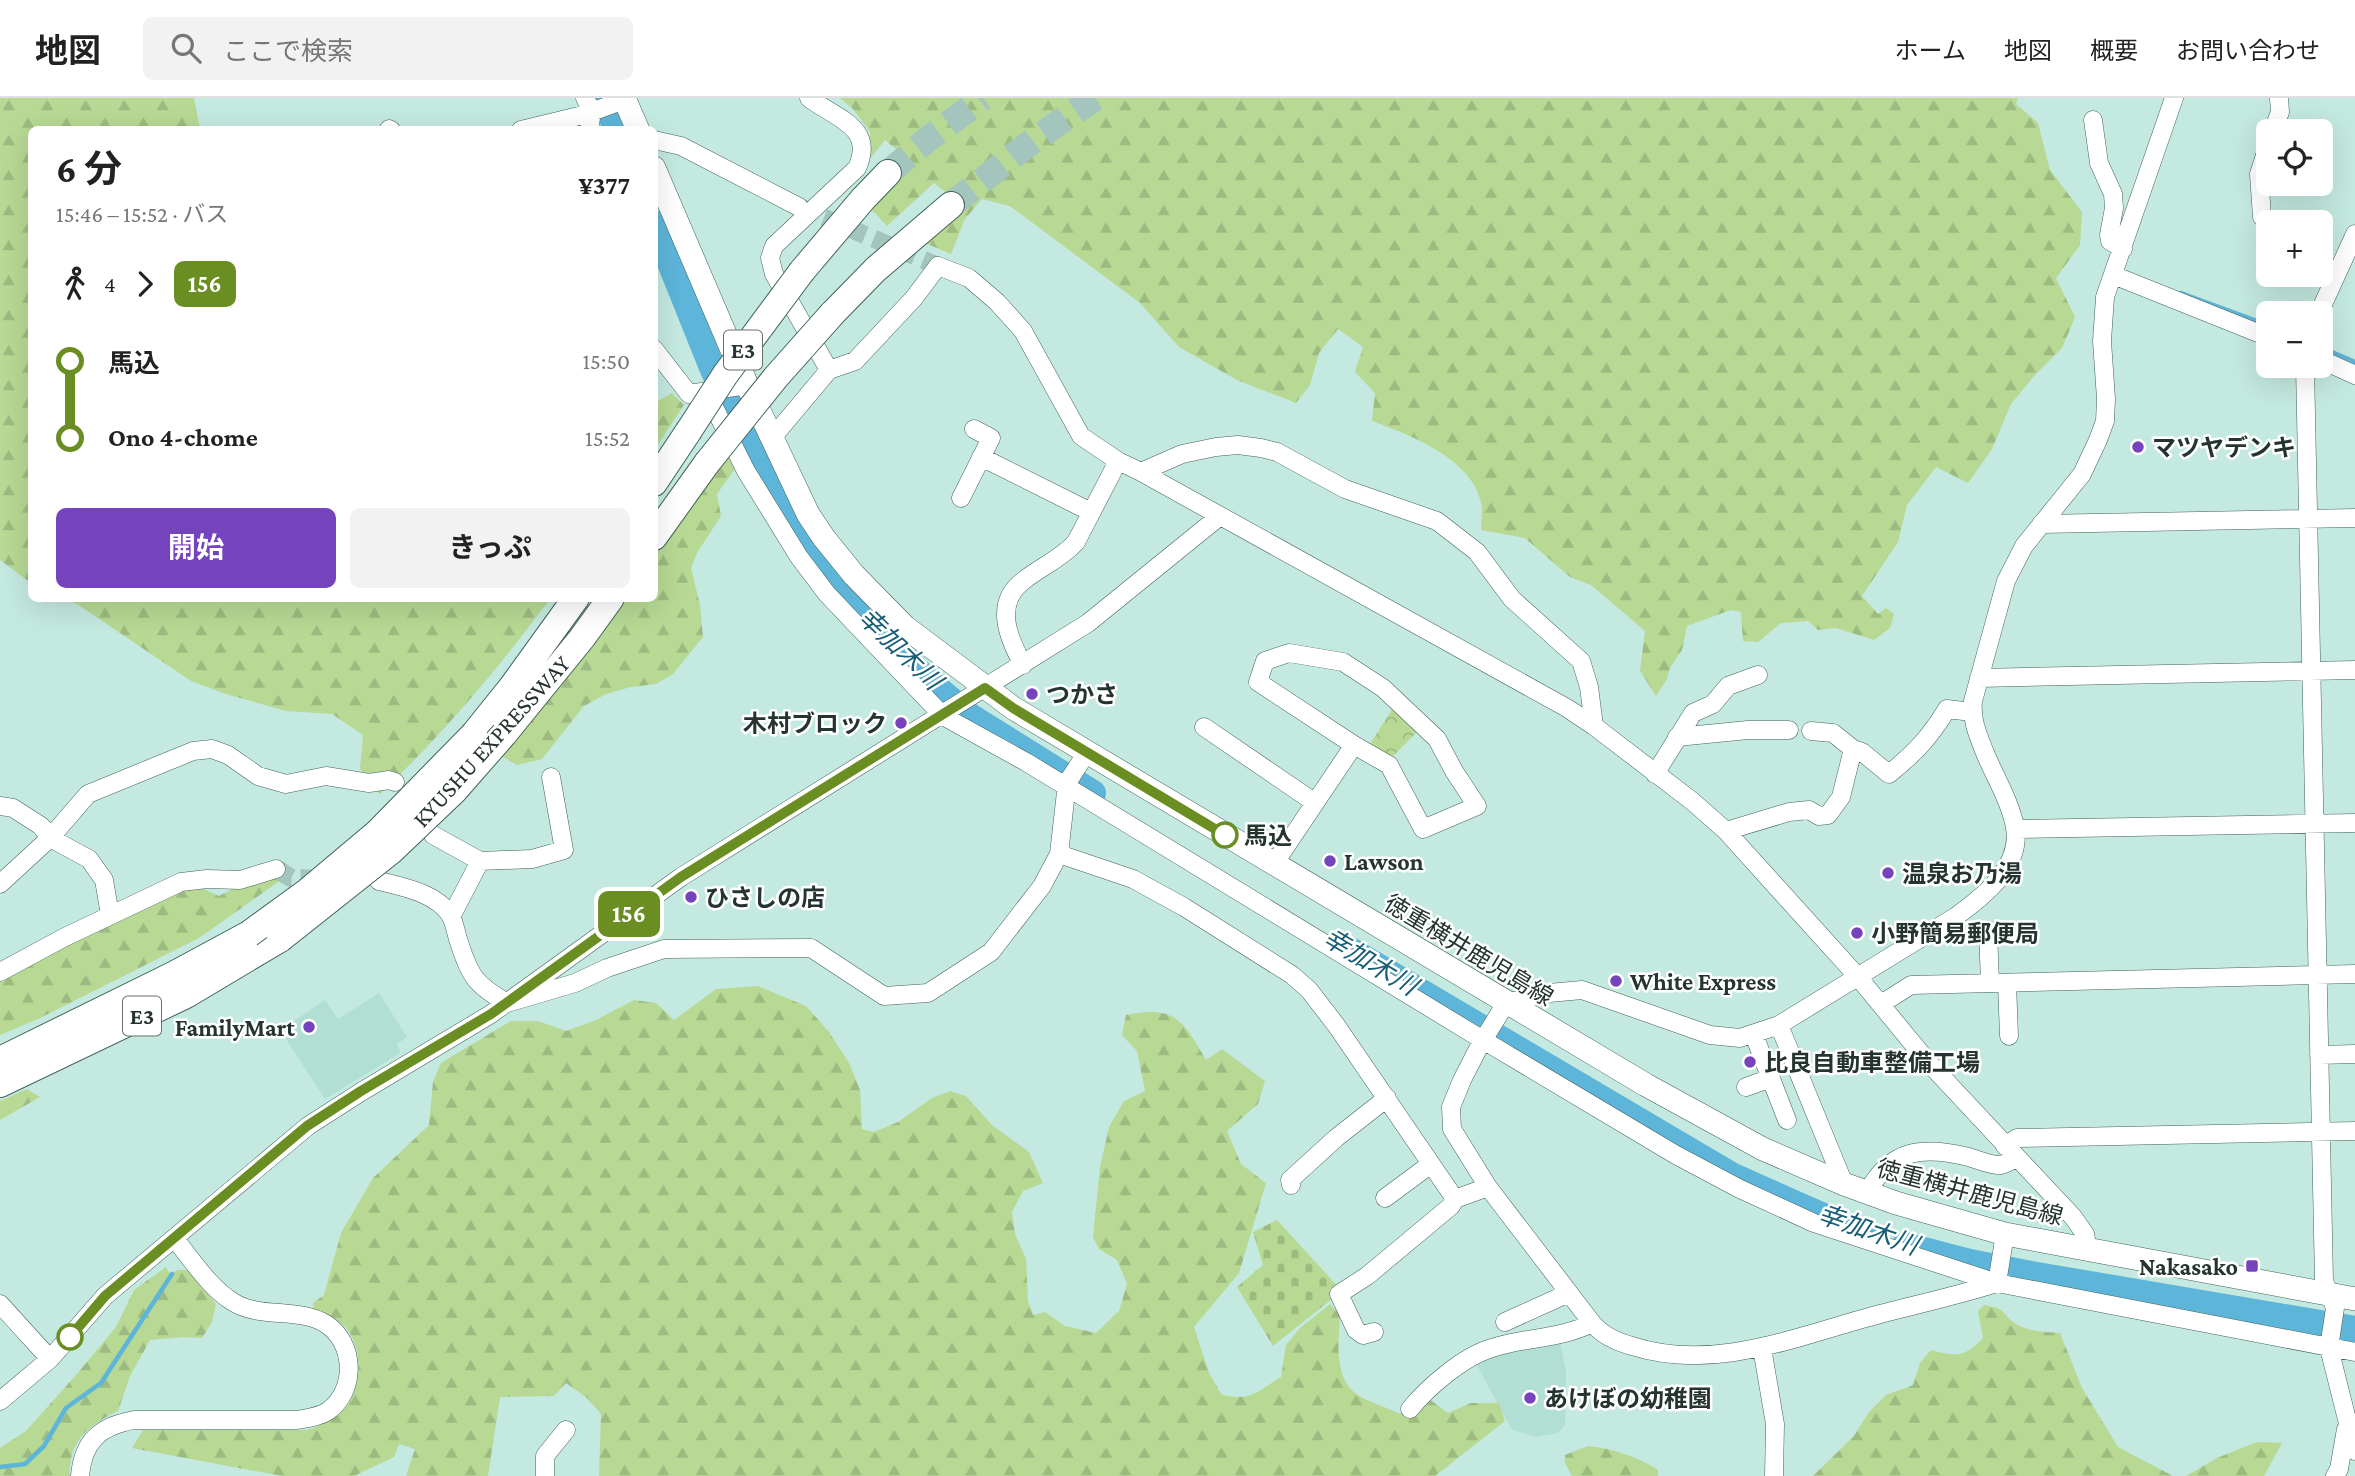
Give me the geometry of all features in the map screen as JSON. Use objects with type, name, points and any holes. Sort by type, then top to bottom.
[{"type":"highway","name":"E3","points":[[658,477],[725,375],[802,271],[888,173]]},
{"type":"highway","name":"E3","points":[[658,531],[706,463],[832,314],[876,269],[951,205]]},
{"type":"highway","name":"KYUSHU EXPRESSWAY","points":[[0,1060],[173,975],[249,934],[308,891],[377,833],[474,734],[573,602]]},
{"type":"highway","name":"KYUSHU EXPRESSWAY","points":[[0,1084],[186,995],[280,939],[391,850],[455,790],[504,734],[608,602]]},
{"type":"main road","points":[[624,99],[636,126]]},
{"type":"main road","name":"徳重横井鹿児島線","points":[[658,178],[744,386],[808,514],[854,575],[905,627],[979,692],[1083,758],[1274,864],[1503,1009],[1763,1149],[1867,1193],[2004,1241],[2088,1250],[2332,1304],[2355,1299]]},
{"type":"street","points":[[809,98],[845,120],[855,130],[862,140],[864,154],[857,168],[774,246],[770,258],[774,274],[829,370]]},
{"type":"street","points":[[1998,1278],[1762,1348],[1703,1356],[1650,1352],[1616,1341],[1592,1323],[1488,1187],[1452,1129],[1451,1107],[1484,1039],[1503,1009],[1549,993],[1582,990],[1710,1035],[1740,1038],[1754,1035],[1779,1025],[1979,900],[2000,877],[2009,863],[2015,830],[2008,805],[1975,728],[1972,712],[1979,678],[2006,581],[2024,546],[2082,474],[2105,421],[2105,297],[2174,98]]},
{"type":"street","points":[[2277,119],[2279,98]]},
{"type":"street","points":[[537,126],[590,113],[624,99]]},
{"type":"street","points":[[2093,120],[2099,163],[2113,194],[2110,241],[2123,249]]},
{"type":"street","points":[[658,141],[681,146],[799,207]]},
{"type":"street","points":[[2333,264],[2355,233]]},
{"type":"street","points":[[772,438],[829,370],[855,361],[914,298],[938,266],[969,278],[997,302],[1023,331],[1081,436],[1118,461],[1567,708],[1692,801],[1726,831],[1858,977],[1928,1062],[2073,1217],[2085,1234],[2088,1250]]},
{"type":"street","points":[[2113,275],[2256,332]]},
{"type":"street","points":[[658,354],[689,394],[744,386]]},
{"type":"street","points":[[2333,365],[2355,375]]},
{"type":"street","points":[[2305,378],[2325,1281],[2332,1304],[2329,1343],[2355,1451]]},
{"type":"street","points":[[711,390],[746,471],[799,557],[827,594],[947,713],[1676,1154],[1740,1189],[1844,1234],[1998,1278],[2329,1343],[2355,1352]]},
{"type":"street","points":[[961,498],[990,438],[974,429]]},
{"type":"street","points":[[1141,472],[1182,454],[1216,447],[1238,445],[1261,448],[1277,452],[1345,489],[1437,521],[1477,552],[1512,599],[1581,661],[1589,687],[1594,726]]},
{"type":"street","points":[[981,457],[1091,512]]},
{"type":"street","points":[[1023,665],[1006,630],[1007,606],[1011,595],[1023,580],[1068,550],[1082,532],[1118,461]]},
{"type":"street","points":[[0,1401],[50,1359],[105,1296],[307,1126],[508,1003],[681,877],[1088,623],[1220,516]]},
{"type":"street","points":[[2040,524],[2355,518]]},
{"type":"street","points":[[1289,653],[1342,662],[1383,688],[1437,739],[1477,806],[1423,829],[1389,765],[1354,745],[1258,682],[1265,661],[1289,653]]},
{"type":"street","points":[[1979,678],[2355,670]]},
{"type":"street","points":[[1655,774],[1693,713],[1713,704],[1728,686],[1758,675]]},
{"type":"street","points":[[1811,731],[1833,733],[1889,774],[1930,737],[1947,709],[1972,712]]},
{"type":"street","points":[[1204,727],[1314,802]]},
{"type":"street","points":[[1677,737],[1748,730],[1789,730]]},
{"type":"street","points":[[1274,864],[1354,745]]},
{"type":"street","points":[[1726,831],[1789,811],[1809,810],[1819,816],[1828,815],[1841,797],[1853,748]]},
{"type":"street","points":[[0,884],[50,838],[88,794],[193,751],[212,749],[228,755],[258,776],[286,784],[326,776],[369,783],[389,779],[395,782]]},
{"type":"street","points":[[379,881],[409,888],[443,906],[451,917],[467,967],[474,980],[482,988],[508,1003],[575,983],[607,968],[664,949],[811,948],[884,996],[928,993],[991,952],[1042,886],[1059,854],[1067,786],[1083,758]]},
{"type":"street","points":[[433,835],[480,861],[532,859],[564,850],[551,777]]},
{"type":"street","points":[[0,806],[13,808],[41,826],[50,838],[89,859],[104,880],[110,915]]},
{"type":"street","points":[[2015,830],[2355,823]]},
{"type":"street","points":[[1059,854],[1133,878],[1292,975],[1316,999],[1455,1199]]},
{"type":"street","points":[[451,917],[480,861]]},
{"type":"street","points":[[0,972],[110,915],[181,883],[207,879],[240,880],[276,869]]},
{"type":"street","points":[[1988,930],[2009,1036]]},
{"type":"street","points":[[1881,1004],[1911,985],[2355,974]]},
{"type":"street","points":[[1779,1025],[1844,1184]]},
{"type":"street","points":[[1754,1035],[1787,1120]]},
{"type":"street","points":[[2319,1055],[2355,1054]]},
{"type":"street","points":[[1746,1087],[1771,1078]]},
{"type":"street","points":[[1292,1185],[1290,1180],[1336,1138],[1387,1098]]},
{"type":"street","points":[[1867,1193],[1882,1169],[1892,1161],[1913,1152],[1956,1154],[2001,1165],[2017,1138],[2355,1131]]},
{"type":"street","points":[[1385,1198],[1431,1164]]},
{"type":"street","points":[[1374,1332],[1363,1335],[1356,1330],[1339,1294],[1367,1276],[1451,1206],[1455,1199],[1488,1187]]},
{"type":"street","points":[[80,1476],[82,1456],[91,1442],[103,1429],[120,1422],[298,1420],[314,1417],[328,1410],[344,1391],[349,1377],[348,1361],[345,1345],[336,1332],[315,1318],[244,1307],[233,1302],[215,1286],[175,1239]]},
{"type":"street","points":[[1998,1278],[2004,1241]]},
{"type":"street","points":[[1504,1322],[1569,1293]]},
{"type":"street","points":[[0,1304],[50,1359]]},
{"type":"street","points":[[1410,1409],[1424,1392],[1475,1355],[1492,1348],[1576,1332],[1592,1323]]},
{"type":"street","points":[[1762,1348],[1775,1424],[1774,1476]]},
{"type":"street","points":[[2343,1471],[2347,1423]]},
{"type":"street","points":[[545,1476],[545,1456],[566,1430]]},
{"type":"shaded area","points":[[379,993],[407,1037],[397,1044],[400,1053],[325,1099],[280,1030],[325,1000],[338,1019]]},
{"type":"shaded area","name":"あけぼの幼稚園","points":[[1559,1338],[1566,1370],[1565,1425],[1558,1433],[1536,1437],[1512,1430],[1473,1358]]},
{"type":"green space","points":[[0,98],[194,98],[199,126],[28,126],[28,581],[0,560]]},
{"type":"green space","points":[[840,98],[2018,98],[2016,104],[2038,123],[2050,170],[2082,212],[2080,245],[2056,278],[2075,317],[2062,348],[2011,404],[1992,449],[1968,483],[1936,467],[1907,505],[1898,542],[1862,596],[1878,614],[1886,608],[1894,614],[1890,628],[1874,640],[1836,628],[1818,630],[1808,621],[1781,623],[1758,642],[1743,641],[1741,612],[1731,610],[1687,626],[1682,650],[1656,696],[1640,671],[1645,631],[1591,585],[1570,577],[1525,538],[1481,530],[1481,502],[1475,486],[1465,473],[1437,450],[1421,441],[1372,421],[1375,393],[1355,372],[1363,347],[1338,329],[1319,353],[1310,385],[1296,403],[1237,380],[1179,347],[1140,303],[1010,206],[982,199],[965,219],[951,254],[920,241],[961,204],[934,183],[887,226],[869,207],[909,160],[885,140],[869,160],[870,132],[853,109]]},
{"type":"green space","points":[[672,393],[684,405],[658,444],[658,401]]},
{"type":"green space","points":[[732,448],[740,462],[717,494],[721,516],[697,553],[691,568],[700,605],[703,637],[673,674],[656,684],[606,694],[584,706],[542,759],[517,765],[499,755],[621,602],[658,602],[658,552]]},
{"type":"green space","points":[[72,602],[548,602],[469,700],[380,794],[360,769],[363,735],[332,714],[286,711],[191,681]]},
{"type":"green space","points":[[1393,708],[1419,730],[1391,758],[1370,744]]},
{"type":"green space","points":[[284,862],[295,870],[199,938],[40,1018],[0,1035],[0,978],[148,901],[178,889],[199,887],[219,896]]},
{"type":"green space","points":[[758,986],[806,1006],[829,1032],[849,1063],[860,1090],[862,1129],[874,1132],[898,1122],[932,1098],[950,1091],[966,1096],[992,1125],[1029,1152],[1043,1183],[1023,1191],[1012,1212],[1015,1234],[1026,1259],[1028,1301],[1033,1315],[1045,1312],[1065,1326],[1096,1333],[1119,1311],[1127,1284],[1117,1260],[1099,1249],[1093,1237],[1100,1167],[1109,1127],[1124,1101],[1145,1091],[1137,1051],[1122,1035],[1126,1015],[1156,1012],[1176,1019],[1191,1035],[1206,1060],[1222,1049],[1265,1081],[1258,1104],[1227,1131],[1241,1164],[1266,1183],[1239,1273],[1194,1327],[1209,1373],[1221,1394],[1246,1396],[1281,1377],[1286,1345],[1300,1328],[1330,1304],[1340,1315],[1339,1356],[1343,1377],[1359,1396],[1400,1414],[1421,1393],[1448,1413],[1471,1403],[1499,1403],[1505,1421],[1435,1476],[599,1476],[601,1414],[586,1397],[566,1383],[554,1396],[500,1397],[488,1476],[406,1476],[415,1449],[399,1444],[394,1457],[354,1476],[282,1476],[132,1448],[143,1430],[307,1430],[321,1425],[341,1412],[357,1383],[356,1349],[347,1329],[332,1317],[314,1309],[313,1303],[324,1295],[341,1233],[373,1178],[429,1125],[433,1082],[441,1063],[511,1021],[538,1021],[566,1031],[596,1020],[634,1000],[656,1003],[674,1020],[716,989]]},
{"type":"green space","points":[[27,1089],[40,1097],[0,1120],[0,1101]]},
{"type":"green space","points":[[1277,1220],[1342,1291],[1273,1346],[1237,1287],[1263,1265],[1253,1232]]},
{"type":"green space","points":[[166,1267],[170,1274],[177,1270],[188,1270],[216,1304],[212,1322],[202,1338],[150,1340],[130,1376],[118,1411],[90,1428],[77,1444],[70,1464],[70,1476],[0,1476],[0,1448],[26,1431],[76,1375],[116,1327],[134,1290]]},
{"type":"green space","points":[[1984,1305],[2000,1310],[2026,1329],[2060,1333],[2082,1388],[2118,1447],[2173,1476],[1813,1476],[1854,1436],[1869,1412],[1886,1395],[1913,1385],[1920,1363],[1931,1350],[1960,1354],[1971,1349],[1983,1338],[1978,1311]]},
{"type":"green space","points":[[2257,1442],[2282,1443],[2264,1476],[2186,1476],[2217,1458]]},
{"type":"green space","points":[[1588,1446],[1633,1457],[1658,1470],[1658,1476],[1572,1476],[1565,1463],[1565,1455]]},
{"type":"waterway","name":"幸加木川","points":[[603,98],[615,126]]},
{"type":"waterway","name":"幸加木川","points":[[658,233],[713,370],[757,459],[802,540],[832,583],[924,677],[970,716],[1093,793]]},
{"type":"waterway","points":[[2181,293],[2256,321]]},
{"type":"waterway","points":[[2333,353],[2355,362]]},
{"type":"waterway","name":"幸加木川","points":[[1347,948],[1733,1176],[1864,1234]]},
{"type":"waterway","name":"幸加木川","points":[[1905,1245],[2031,1274],[2355,1329]]},
{"type":"waterway","points":[[0,1467],[25,1464],[44,1446],[66,1408],[101,1383],[172,1274]]},
{"type":"tunnel","points":[[888,173],[983,98]]},
{"type":"tunnel","points":[[951,205],[1035,139],[1095,98]]},
{"type":"tunnel","points":[[799,207],[938,266]]},
{"type":"tunnel","points":[[276,869],[291,878],[326,879]]},
{"type":"bus line","name":"156","points":[[70,1337],[105,1296],[307,1126],[508,1003],[681,877],[985,688],[1013,708],[1225,835]]},
{"type":"place","name":"マツヤデンキ","points":[[2138,447]]},
{"type":"place","name":"つかさ","points":[[1032,694]]},
{"type":"place","name":"木村ブロック","points":[[901,723]]},
{"type":"place","name":"馬込","points":[[1225,835]]},
{"type":"place","name":"Lawson","points":[[1330,861]]},
{"type":"place","name":"温泉お乃湯","points":[[1888,873]]},
{"type":"place","name":"ひさしの店","points":[[691,897]]},
{"type":"place","name":"小野簡易郵便局","points":[[1857,933]]},
{"type":"place","name":"White Express","points":[[1616,981]]},
{"type":"place","name":"FamilyMart","points":[[309,1027]]},
{"type":"place","name":"比良自動車整備工場","points":[[1750,1062]]},
{"type":"place","name":"Nakasako","points":[[2252,1266]]},
{"type":"place","name":"あけぼの幼稚園","points":[[1530,1398]]}]
